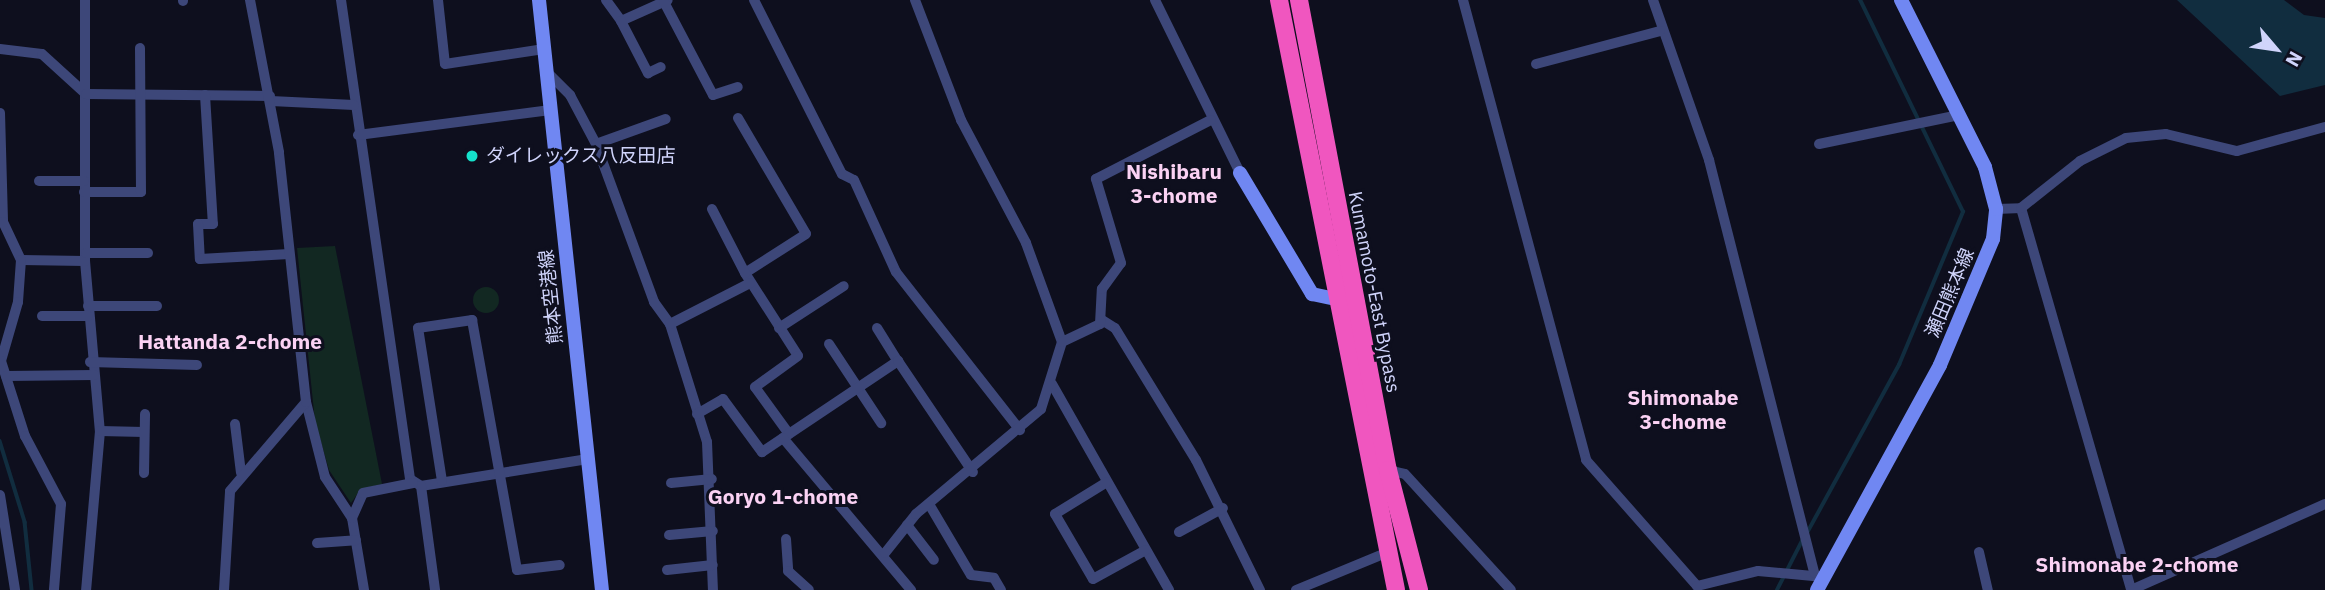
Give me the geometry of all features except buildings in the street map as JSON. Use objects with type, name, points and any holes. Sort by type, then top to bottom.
[{"type":"highway","name":"Kumamoto-East Bypass","points":[[1279,0],[1335,299],[1396,590]]},
{"type":"highway","name":"Kumamoto-East Bypass","points":[[1299,0],[1388,470],[1419,590]]},
{"type":"main road","name":"熊本空港線","points":[[539,0],[602,590]]},
{"type":"main road","name":"瀬田熊本線","points":[[1818,580],[1940,365],[1993,239],[1996,208],[1985,167],[1901,0]]},
{"type":"main road","points":[[1240,173],[1312,294],[1335,299]]},
{"type":"street","points":[[85,0],[86,257],[90,362],[100,430],[86,590]]},
{"type":"street","points":[[250,0],[271,98],[306,402],[325,477],[352,518],[364,590]]},
{"type":"street","points":[[341,0],[358,135],[435,590]]},
{"type":"street","points":[[438,0],[445,64],[544,49]]},
{"type":"street","points":[[607,0],[648,73],[661,67]]},
{"type":"street","points":[[754,0],[896,272],[1020,430]]},
{"type":"street","points":[[915,0],[961,120],[1026,243],[1062,342]]},
{"type":"street","points":[[1155,0],[1211,120],[1240,173]]},
{"type":"street","points":[[1463,0],[1586,460],[1697,586],[1777,571],[1794,572],[1818,580]]},
{"type":"street","points":[[1653,0],[1660,31],[1709,160],[1807,547],[1818,580]]},
{"type":"street","points":[[621,21],[666,1],[712,94],[723,97],[738,87]]},
{"type":"street","points":[[1536,64],[1660,31]]},
{"type":"street","points":[[39,181],[141,191],[140,48]]},
{"type":"street","points":[[0,49],[43,54],[86,94],[205,94],[354,105]]},
{"type":"street","points":[[546,71],[570,95],[596,144],[654,302],[670,324],[697,414],[712,479],[713,590]]},
{"type":"street","points":[[205,94],[213,223],[198,224],[200,260],[289,254]]},
{"type":"street","points":[[358,135],[550,110]]},
{"type":"street","points":[[0,113],[1,222],[21,260],[1,361],[25,436],[61,504],[54,590]]},
{"type":"street","points":[[1819,144],[1959,115]]},
{"type":"street","points":[[738,118],[806,234],[745,273]]},
{"type":"street","points":[[596,144],[666,119]]},
{"type":"street","points":[[1211,120],[1096,178],[1121,263],[1102,289],[1102,320],[1121,337],[1223,508],[1260,590]]},
{"type":"street","points":[[1996,208],[2021,208],[2080,161],[2126,138],[2166,134],[2237,151],[2325,127]]},
{"type":"street","points":[[2021,208],[2131,590],[2325,504]]},
{"type":"street","points":[[712,209],[750,283],[797,356],[755,387],[786,436],[885,553],[908,588]]},
{"type":"street","points":[[21,260],[148,253]]},
{"type":"street","points":[[670,324],[750,283]]},
{"type":"street","points":[[779,328],[844,286]]},
{"type":"street","points":[[42,316],[157,306]]},
{"type":"street","points":[[442,481],[418,328],[472,320],[496,471],[517,570],[560,565]]},
{"type":"street","points":[[885,553],[907,525],[929,504],[973,471],[1041,409],[1052,384],[1054,351],[1062,342],[1102,320]]},
{"type":"street","points":[[877,328],[973,471]]},
{"type":"street","points":[[829,344],[881,424]]},
{"type":"street","points":[[697,414],[722,398],[762,452],[898,361]]},
{"type":"street","points":[[90,362],[197,365]]},
{"type":"street","points":[[6,376],[94,375]]},
{"type":"street","points":[[1052,384],[1169,590]]},
{"type":"street","points":[[223,590],[225,509],[241,473],[306,402]]},
{"type":"street","points":[[144,473],[145,414]]},
{"type":"street","points":[[235,424],[241,473]]},
{"type":"street","points":[[100,430],[144,432]]},
{"type":"street","points":[[352,518],[363,493],[589,459]]},
{"type":"street","points":[[1388,470],[1405,474],[1511,590]]},
{"type":"street","points":[[671,483],[712,479]]},
{"type":"street","points":[[1107,482],[1055,514],[1093,579],[1146,550]]},
{"type":"street","points":[[0,495],[15,590]]},
{"type":"street","points":[[929,504],[971,575],[994,578],[1002,590]]},
{"type":"street","points":[[1179,532],[1223,508]]},
{"type":"street","points":[[907,525],[934,560]]},
{"type":"street","points":[[669,535],[713,531]]},
{"type":"street","points":[[786,539],[789,571],[809,590]]},
{"type":"street","points":[[317,542],[356,540]]},
{"type":"street","points":[[1296,590],[1388,552]]},
{"type":"street","points":[[1979,552],[1988,590]]},
{"type":"street","points":[[667,570],[713,565]]},
{"type":"green space","points":[[335,246],[382,484],[361,489],[351,503],[329,470],[315,421],[297,248]]},
{"type":"green space","points":[[486,287],[496,290],[499,300],[496,310],[486,313],[476,310],[473,300],[476,290]]},
{"type":"water","points":[[2177,0],[2284,0],[2304,15],[2325,18],[2325,85],[2280,96]]},
{"type":"waterway","points":[[1807,533],[1899,365],[1963,212],[1860,0]]},
{"type":"waterway","points":[[0,441],[25,522],[32,590]]},
{"type":"waterway","points":[[1777,590],[1803,539]]},
{"type":"place","name":"ダイレックス八反田店","points":[[472,156]]},
{"type":"district","name":"Nishibaru 3-chome","points":[[1174,183]]},
{"type":"district","name":"Hattanda 2-chome","points":[[230,341]]},
{"type":"district","name":"Shimonabe 3-chome","points":[[1683,409]]},
{"type":"district","name":"Goryo 1-chome","points":[[783,496]]},
{"type":"district","name":"Shimonabe 2-chome","points":[[2137,564]]}]
